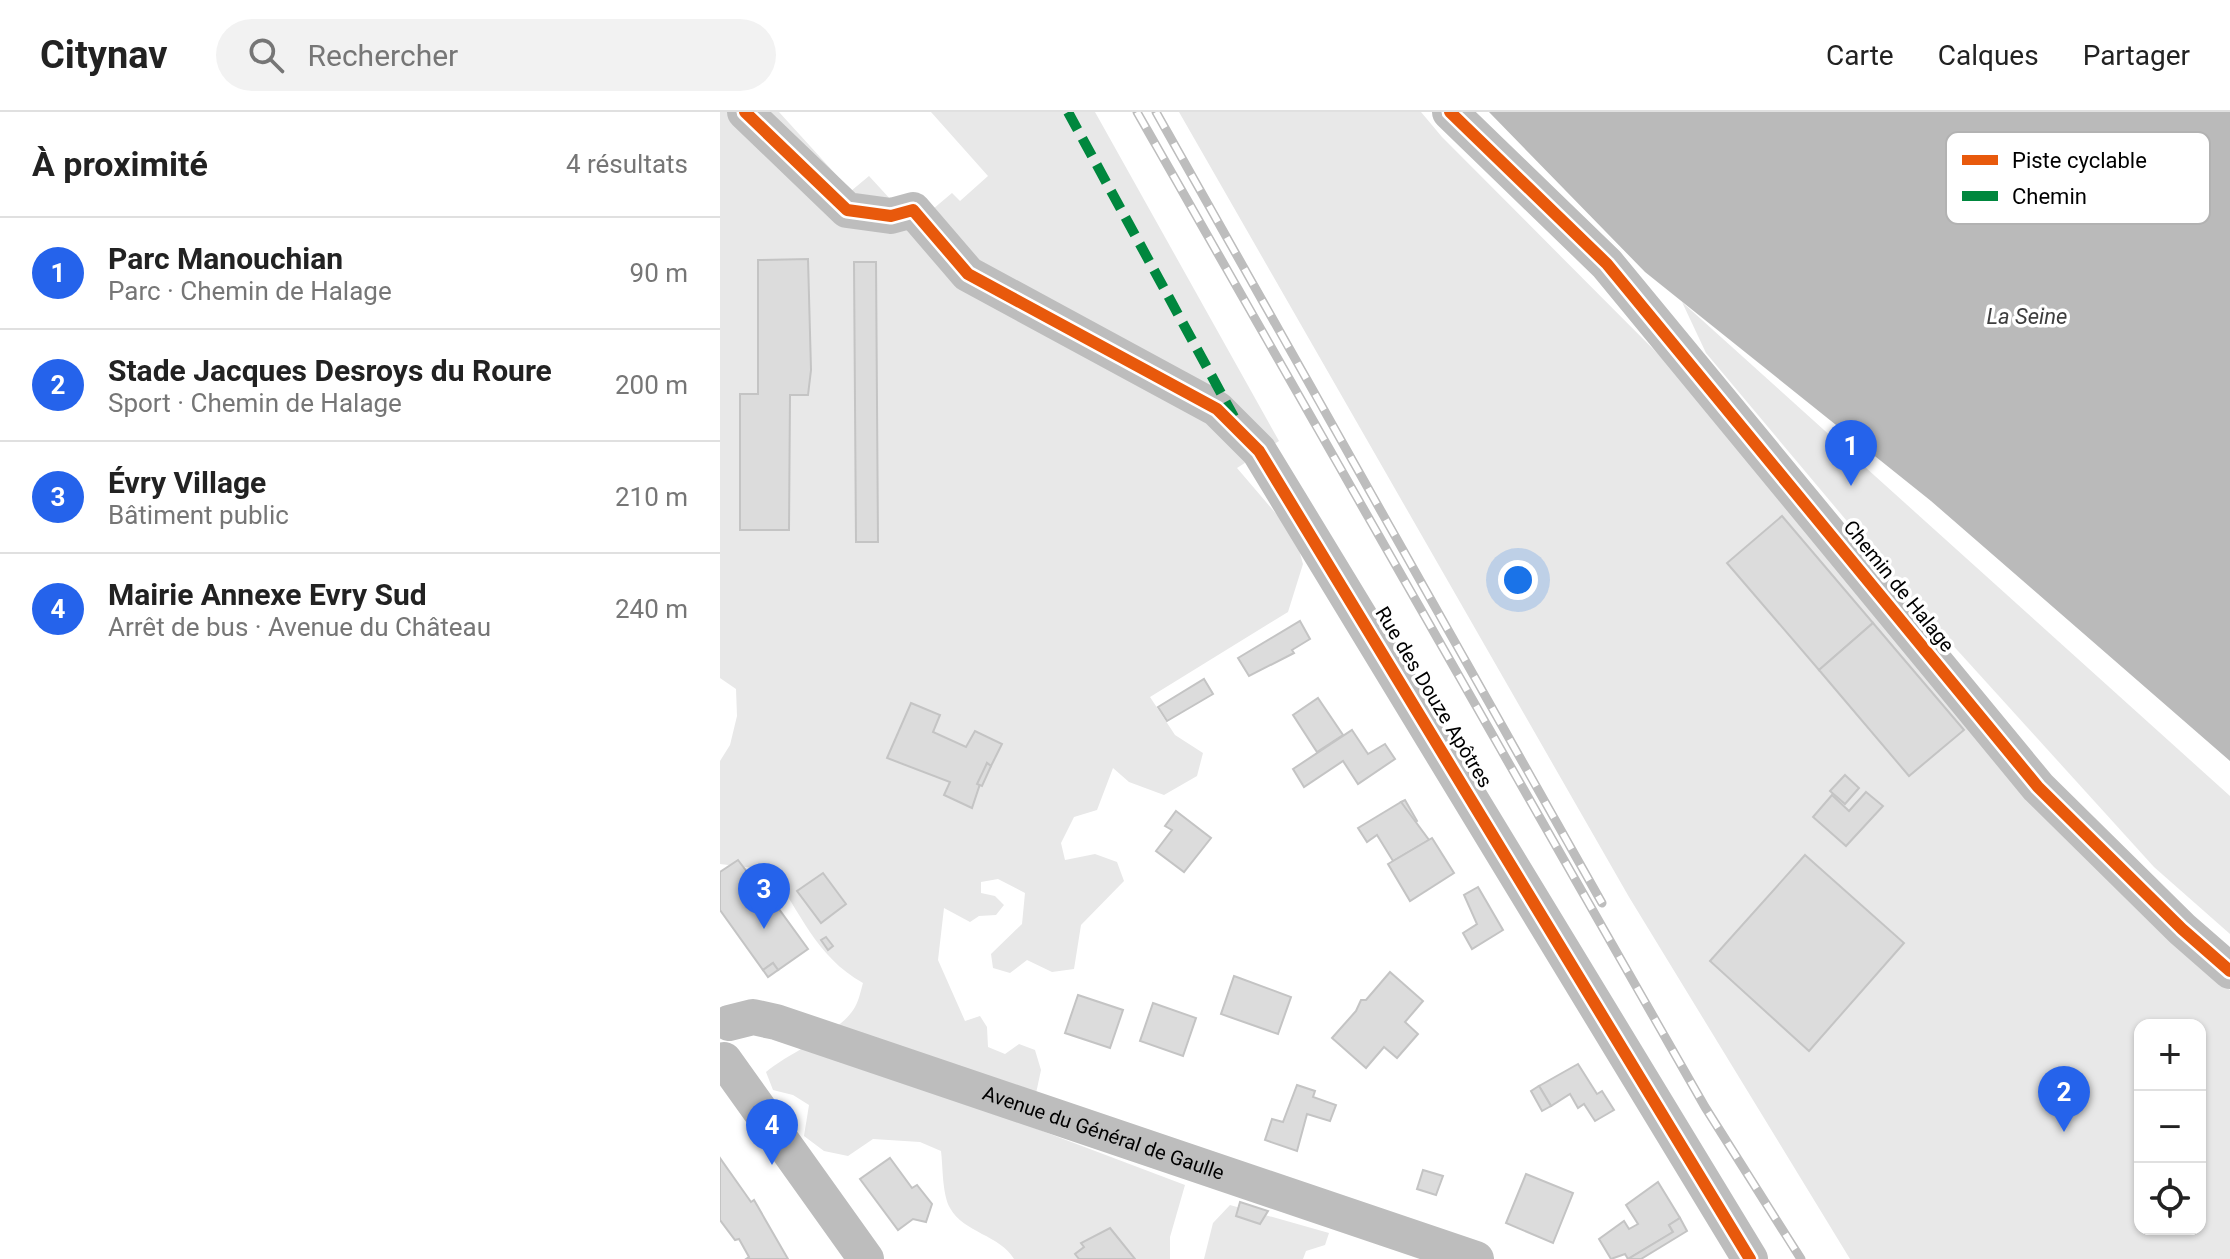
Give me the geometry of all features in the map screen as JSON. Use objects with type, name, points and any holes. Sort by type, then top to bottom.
[{"type":"street","name":"Rue des Douze Apôtres","points":[[745,112],[847,210],[891,216],[913,210],[968,274],[1217,409],[1259,451],[1750,1259]]},
{"type":"street","name":"Chemin de Halage","points":[[1450,112],[1616,275],[2038,787],[2182,929],[2230,971]]},
{"type":"street","points":[[725,1017],[732,1042],[722,1062],[866,1259]]},
{"type":"street","name":"Avenue du Général de Gaulle","points":[[725,1017],[753,1017],[776,1022],[1476,1259]]},
{"type":"shaded area","points":[[720,112],[779,112],[851,191],[869,176],[914,225],[952,193],[960,201],[988,176],[931,112],[1095,112],[1279,441],[1237,468],[1295,536],[1303,564],[1288,612],[1150,697],[1175,735],[1203,753],[1197,776],[1164,795],[1129,782],[1113,768],[1097,810],[1074,817],[1061,843],[1065,860],[1095,854],[1117,862],[1124,881],[1081,925],[1074,969],[1052,972],[1027,960],[1010,973],[993,968],[991,954],[1022,924],[1025,893],[998,879],[981,882],[981,893],[995,896],[1004,905],[996,915],[979,916],[970,922],[944,908],[938,960],[965,1021],[980,1016],[987,1027],[988,1047],[1005,1054],[1019,1044],[1035,1050],[1041,1070],[1029,1126],[1185,1185],[1170,1237],[1170,1259],[1014,1259],[1000,1244],[964,1223],[950,1208],[944,1188],[941,1151],[920,1142],[873,1139],[848,1156],[824,1151],[804,1136],[809,1105],[793,1095],[773,1090],[766,1072],[827,1034],[848,1016],[863,983],[846,972],[821,946],[770,870],[720,864],[720,761],[730,745],[737,716],[736,689],[720,678]]},
{"type":"shaded area","points":[[1179,112],[1421,112],[1442,137],[1679,375],[2133,902],[2230,990],[2230,1259],[1850,1259],[1629,897]]},
{"type":"shaded area","points":[[1682,302],[2230,796],[2230,934],[2154,867],[1929,619],[1706,353]]},
{"type":"shaded area","points":[[1230,1205],[1329,1233],[1325,1245],[1306,1251],[1303,1259],[1204,1259],[1213,1223]]},
{"type":"water","name":"La Seine","points":[[1489,112],[2230,112],[2230,761],[1931,501],[1645,272]]},
{"type":"building","points":[[808,259],[811,370],[808,395],[790,395],[789,530],[740,530],[740,394],[758,394],[758,260]]},
{"type":"building","points":[[854,262],[876,262],[878,542],[856,542]]},
{"type":"building","points":[[1782,516],[1873,623],[1819,670],[1727,563]]},
{"type":"building","points":[[1300,621],[1310,639],[1292,650],[1294,653],[1249,676],[1238,658]]},
{"type":"building","points":[[1873,623],[1964,730],[1909,776],[1819,670]]},
{"type":"building","points":[[1204,679],[1213,694],[1167,721],[1158,707]]},
{"type":"building","points":[[1318,698],[1343,735],[1317,752],[1293,715]]},
{"type":"building","points":[[911,703],[940,715],[933,732],[966,747],[975,731],[1002,744],[991,766],[987,763],[972,808],[944,795],[950,782],[887,758]]},
{"type":"building","points":[[1352,730],[1368,754],[1385,744],[1395,759],[1358,784],[1343,761],[1304,787],[1293,769]]},
{"type":"building","points":[[987,763],[991,766],[982,786],[977,784]]},
{"type":"building","points":[[1845,775],[1859,788],[1845,804],[1830,791]]},
{"type":"building","points":[[1866,792],[1883,806],[1846,846],[1813,817],[1832,795],[1849,811]]},
{"type":"building","points":[[1405,800],[1417,821],[1414,823],[1401,802]]},
{"type":"building","points":[[1401,802],[1429,840],[1393,861],[1377,835],[1367,842],[1358,828]]},
{"type":"building","points":[[1176,811],[1211,838],[1184,872],[1156,851],[1172,830],[1165,826]]},
{"type":"building","points":[[1432,838],[1454,873],[1410,901],[1388,864]]},
{"type":"building","points":[[1805,855],[1904,943],[1809,1051],[1710,961]]},
{"type":"building","points":[[738,860],[757,885],[760,883],[808,949],[778,970],[773,963],[763,970],[720,910],[720,872]]},
{"type":"building","points":[[823,873],[846,904],[821,923],[797,891]]},
{"type":"building","points":[[1478,887],[1503,930],[1472,949],[1463,933],[1477,924],[1464,895]]},
{"type":"building","points":[[826,937],[833,946],[828,950],[821,940]]},
{"type":"building","points":[[773,963],[778,970],[768,977],[763,970]]},
{"type":"building","points":[[1390,972],[1423,1001],[1405,1022],[1418,1034],[1397,1058],[1384,1047],[1366,1068],[1332,1038],[1356,1011],[1361,1000],[1366,1000]]},
{"type":"building","points":[[1234,976],[1291,997],[1278,1034],[1221,1014]]},
{"type":"building","points":[[1078,995],[1123,1010],[1110,1048],[1065,1033]]},
{"type":"building","points":[[1153,1003],[1196,1018],[1183,1056],[1140,1041]]},
{"type":"building","points":[[1578,1064],[1597,1094],[1602,1091],[1614,1110],[1595,1121],[1584,1104],[1578,1108],[1570,1094],[1551,1106],[1539,1086]]},
{"type":"building","points":[[1297,1085],[1315,1091],[1313,1097],[1336,1105],[1330,1121],[1307,1114],[1297,1151],[1265,1140],[1272,1119],[1283,1122]]},
{"type":"building","points":[[1539,1086],[1551,1106],[1542,1111],[1531,1091]]},
{"type":"building","points":[[720,1158],[751,1202],[754,1200],[788,1259],[746,1259],[749,1257],[739,1239],[735,1240],[720,1220]]},
{"type":"building","points":[[890,1158],[912,1188],[917,1185],[932,1204],[926,1222],[913,1219],[898,1230],[860,1179]]},
{"type":"building","points":[[1423,1170],[1443,1176],[1436,1195],[1417,1189]]},
{"type":"building","points":[[1526,1174],[1573,1193],[1553,1243],[1506,1223]]},
{"type":"building","points":[[1658,1182],[1680,1218],[1669,1225],[1673,1232],[1628,1259],[1625,1254],[1611,1259],[1599,1239],[1624,1221],[1629,1229],[1638,1224],[1626,1205]]},
{"type":"building","points":[[1240,1202],[1268,1211],[1260,1224],[1236,1216]]},
{"type":"building","points":[[1680,1218],[1687,1231],[1641,1259],[1628,1259],[1673,1232],[1669,1225]]},
{"type":"building","points":[[1110,1228],[1135,1259],[1079,1259],[1075,1254],[1084,1247],[1081,1243]]},
{"type":"railway","points":[[1137,112],[1705,1107],[1801,1259]]},
{"type":"railway","points":[[1156,112],[1602,903]]},
{"type":"marked path","points":[[1068,112],[1234,417]]},
{"type":"cycle path","points":[[745,112],[847,210],[891,216],[913,210],[968,274],[1217,409],[1259,451],[1750,1259]]},
{"type":"cycle path","points":[[1450,112],[1607,264],[2038,787],[2182,929],[2230,971]]},
{"type":"place","name":"Parc Manouchian","points":[[1851,486]]},
{"type":"place","name":"Évry Village","points":[[764,929]]},
{"type":"place","name":"Stade Jacques Desroys du Roure","points":[[2064,1132]]},
{"type":"place","name":"Mairie Annexe Evry Sud","points":[[772,1165]]}]
